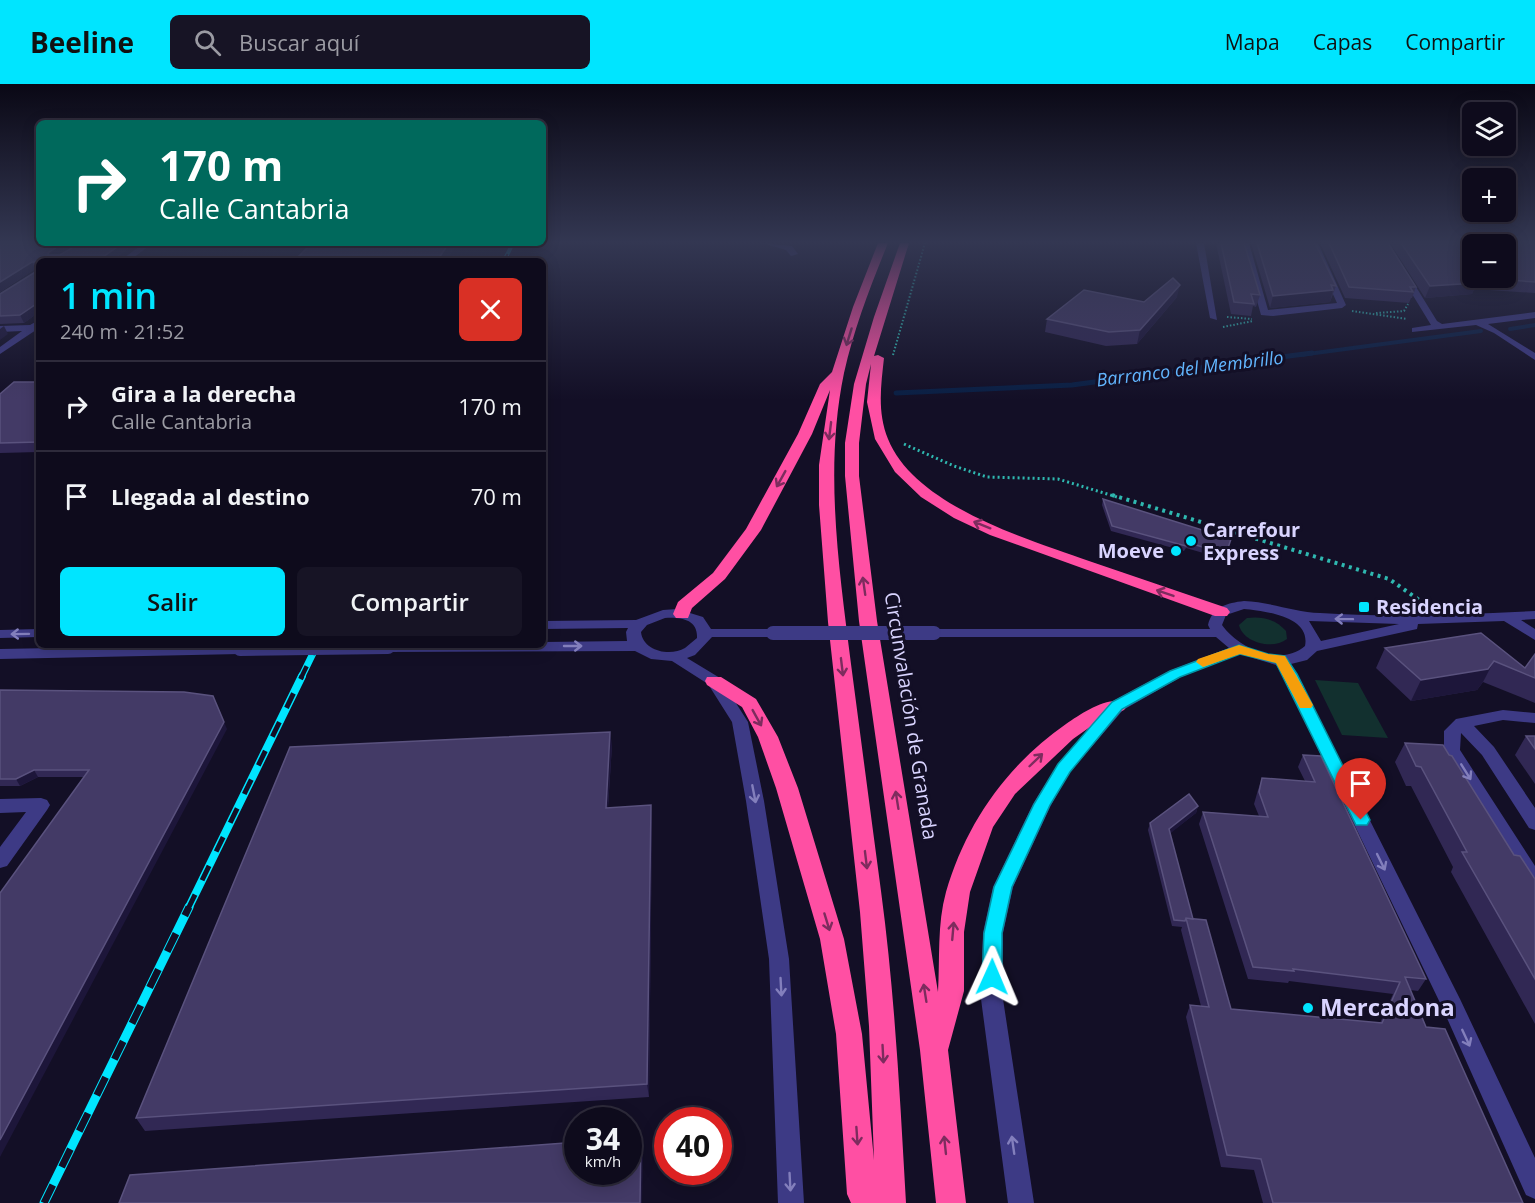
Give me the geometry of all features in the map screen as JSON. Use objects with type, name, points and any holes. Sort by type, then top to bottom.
[{"type":"highway","points":[[863,295],[838,373],[827,456],[826,505],[837,622],[872,912],[882,1026],[891,1203]]},
{"type":"highway","name":"Circunvalación de Granada","points":[[886,295],[860,384],[852,443],[852,477],[868,621],[934,1050],[951,1203]]},
{"type":"highway","points":[[879,316],[885,329],[874,380],[876,421],[886,451],[901,471],[923,492],[958,516],[1221,612]]},
{"type":"highway","points":[[682,614],[684,606],[719,576],[753,530],[805,434],[826,384],[838,373]]},
{"type":"highway","points":[[714,681],[749,703],[768,737],[787,788],[832,939],[849,1034],[862,1194],[866,1203]]},
{"type":"highway","points":[[934,1050],[951,991],[952,932],[958,892],[983,825],[1007,789],[1066,734],[1089,717],[1117,706]]},
{"type":"street","points":[[1210,295],[1214,318]]},
{"type":"street","points":[[1256,295],[1261,316],[1340,306],[1336,295]]},
{"type":"street","points":[[1417,295],[1434,323],[1441,327]]},
{"type":"street","points":[[1415,330],[1535,315]]},
{"type":"street","points":[[1477,322],[1497,331],[1535,357]]},
{"type":"street","points":[[0,329],[36,326]]},
{"type":"street","points":[[0,351],[36,326]]},
{"type":"street","points":[[1444,620],[1339,639],[1313,647],[1306,654],[1281,659],[1266,658],[1239,649],[1218,633],[1215,625],[1216,618],[1221,612],[1232,606],[1251,605],[1267,607],[1290,615],[1317,618],[1444,620],[1535,615]]},
{"type":"street","points":[[546,646],[636,646],[652,655],[674,656],[693,650],[704,639],[705,633],[699,621],[682,614],[653,616],[638,624],[633,631],[632,639],[636,646]]},
{"type":"street","points":[[1290,615],[1309,630],[1313,639],[1313,647]]},
{"type":"street","points":[[1506,616],[1535,636]]},
{"type":"street","points":[[546,626],[638,624]]},
{"type":"street","points":[[0,634],[36,633]]},
{"type":"street","points":[[705,633],[1218,633]]},
{"type":"street","points":[[0,654],[314,648]]},
{"type":"street","points":[[1021,1203],[992,999],[993,933],[1003,887],[1042,804],[1064,768],[1117,706],[1175,674],[1239,649]]},
{"type":"street","points":[[674,656],[714,681],[740,723],[755,801],[778,948],[791,1203]]},
{"type":"street","points":[[1281,659],[1431,963],[1535,1186]]},
{"type":"street","points":[[1535,718],[1512,714],[1462,723],[1452,731],[1452,750],[1535,882]]},
{"type":"street","points":[[1462,723],[1488,751],[1535,823]]},
{"type":"street","points":[[0,806],[41,806],[0,861]]},
{"type":"path","points":[[892,360],[910,295]]},
{"type":"path","points":[[1340,306],[1377,313],[1404,311],[1406,305],[1421,302]]},
{"type":"path","points":[[1214,318],[1224,328],[1253,321],[1261,316]]},
{"type":"path","points":[[1214,318],[1253,321]]},
{"type":"path","points":[[901,442],[954,466],[987,477],[1058,479],[1389,579],[1409,591],[1444,620]]},
{"type":"green space","points":[[1247,618],[1263,618],[1273,621],[1286,631],[1287,639],[1274,644],[1252,640],[1246,636],[1239,625]]},
{"type":"green space","points":[[1315,680],[1358,683],[1388,738],[1342,735]]},
{"type":"building","points":[[0,295],[36,295],[36,304],[20,315],[0,316]]},
{"type":"building","points":[[1077,295],[1110,295],[1144,302],[1152,295],[1171,295],[1140,330],[1109,332],[1047,319]]},
{"type":"building","points":[[1233,295],[1251,295],[1254,304],[1234,302]]},
{"type":"building","points":[[14,382],[36,382],[36,442],[0,443],[0,394]]},
{"type":"building","points":[[1103,499],[1231,539],[1226,554],[1186,542],[1186,546],[1112,526]]},
{"type":"building","points":[[1481,633],[1525,668],[1535,654],[1535,678],[1494,661],[1488,669],[1421,680],[1385,648]]},
{"type":"building","points":[[0,690],[184,692],[213,696],[224,722],[0,1140],[0,893],[89,770],[34,770],[16,779],[0,779]]},
{"type":"building","points":[[610,732],[606,808],[651,805],[647,1084],[136,1118],[290,747]]},
{"type":"building","points":[[1526,736],[1535,736],[1535,749]]},
{"type":"building","points":[[1405,743],[1443,745],[1514,855],[1520,856],[1535,879],[1535,979],[1462,852],[1467,852],[1421,767],[1416,766]]},
{"type":"building","points":[[1303,755],[1321,756],[1426,979],[1405,977],[1426,1027],[1445,1029],[1523,1203],[1273,1203],[1261,1159],[1227,1155],[1190,1005],[1209,1007],[1186,918],[1206,920],[1231,1009],[1382,1023],[1400,982],[1293,969],[1294,971],[1253,967],[1203,812],[1268,817],[1259,792],[1262,778],[1315,782]]},
{"type":"building","points":[[1189,794],[1198,806],[1169,829],[1193,919],[1186,918],[1185,921],[1174,920],[1150,823]]},
{"type":"building","points":[[564,1143],[564,1185],[640,1185],[640,1203],[119,1203],[130,1175]]},
{"type":"waterway","name":"Barranco del Membrillo","points":[[1510,329],[1535,325]]},
{"type":"waterway","name":"Barranco del Membrillo","points":[[1300,355],[1481,331]]},
{"type":"waterway","name":"Barranco del Membrillo","points":[[896,393],[1072,385],[1312,353]]},
{"type":"railway","points":[[301,678],[316,648]]},
{"type":"railway","points":[[188,909],[302,676]]},
{"type":"railway","points":[[44,1203],[189,907]]},
{"type":"slow traffic","points":[[1203,662],[1239,649],[1252,655],[1281,659],[1305,705]]},
{"type":"place","name":"Carrefour Express","points":[[1191,541]]},
{"type":"place","name":"Moeve","points":[[1176,551]]},
{"type":"place","name":"Residencia","points":[[1364,607]]},
{"type":"place","name":"Mercadona","points":[[1308,1008]]},
{"type":"route","points":[[992,977],[993,933],[1003,887],[1042,804],[1064,768],[1117,706],[1175,674],[1239,649],[1252,655],[1281,659],[1361,820]]}]
